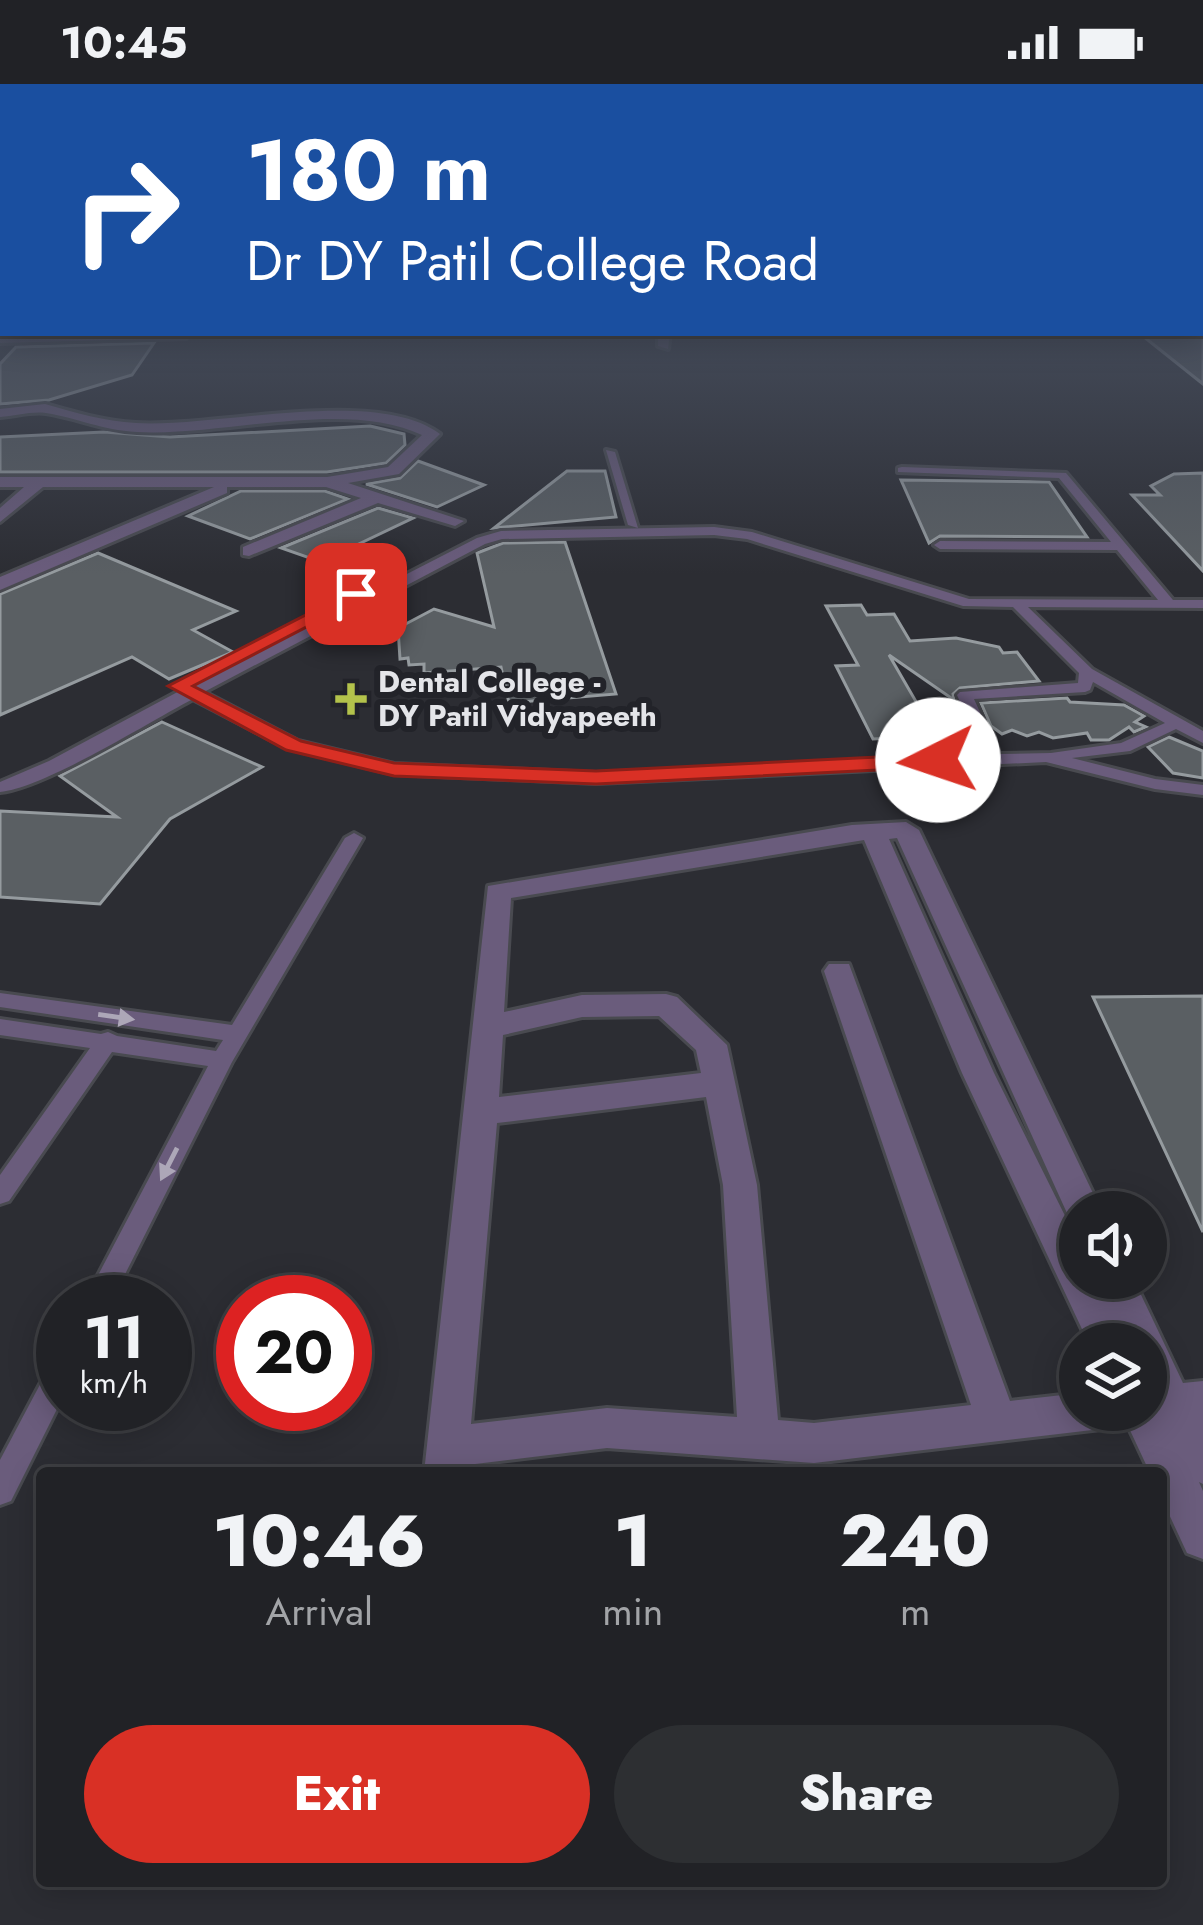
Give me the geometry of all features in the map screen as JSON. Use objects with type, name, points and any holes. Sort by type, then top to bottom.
[{"type":"street","points":[[0,413],[45,408],[86,422],[140,428],[332,415],[411,424],[431,434],[393,471],[327,482],[0,482]]},
{"type":"street","points":[[327,482],[455,521]]},
{"type":"street","points":[[4,594],[236,483]]},
{"type":"street","points":[[0,517],[37,484]]},
{"type":"street","points":[[249,551],[377,497]]},
{"type":"street","points":[[1059,1415],[814,1443],[607,1428],[447,1460],[498,892],[907,830],[1074,1191]]},
{"type":"street","points":[[873,832],[978,1073],[1099,1323]]},
{"type":"street","points":[[839,971],[997,1422]]},
{"type":"street","points":[[488,1027],[582,1006],[666,1005],[711,1045],[740,1185],[759,1439]]},
{"type":"street","points":[[481,1112],[719,1083]]},
{"type":"street","points":[[1172,1405],[1203,1463]]},
{"type":"street","points":[[1172,1405],[1203,1537]]},
{"type":"lane","points":[[610,452],[634,525]]},
{"type":"lane","points":[[902,470],[1055,472],[1067,478],[1165,600]]},
{"type":"lane","points":[[0,787],[26,779],[484,530],[737,525],[975,596],[1020,604],[1066,598],[1203,600]]},
{"type":"lane","points":[[0,774],[29,765],[187,690],[482,541],[501,536],[714,531],[748,535],[968,603],[1088,607],[1165,600]]},
{"type":"lane","points":[[940,545],[1120,546]]},
{"type":"lane","points":[[1020,604],[1087,672],[1203,738]]},
{"type":"lane","points":[[993,759],[964,695],[1085,687],[1087,672]]},
{"type":"lane","points":[[187,690],[293,746],[394,770],[596,778],[1046,757],[1124,748],[1177,723]]},
{"type":"lane","points":[[1046,757],[1155,784],[1203,790]]},
{"type":"lane","points":[[112,1275],[222,1060],[354,838]]},
{"type":"lane","points":[[0,1000],[238,1034]]},
{"type":"lane","points":[[0,1027],[222,1060]]},
{"type":"lane","points":[[0,1194],[107,1040]]},
{"type":"lane","points":[[0,1490],[36,1421]]},
{"type":"building","points":[[370,426],[404,434],[405,445],[386,463],[327,472],[0,472],[0,437],[104,432],[170,437]]},
{"type":"building","points":[[418,461],[484,485],[437,507],[366,484],[400,478]]},
{"type":"building","points":[[567,471],[605,471],[616,517],[494,528]]},
{"type":"building","points":[[1203,473],[1203,571],[1132,495],[1160,495],[1151,486],[1174,474]]},
{"type":"building","points":[[901,480],[1049,482],[1087,537],[940,536],[929,543]]},
{"type":"building","points":[[241,491],[325,491],[348,499],[250,539],[188,516]]},
{"type":"building","points":[[378,508],[413,518],[321,562],[281,548]]},
{"type":"building","points":[[565,542],[616,694],[509,703],[501,667],[424,673],[424,664],[409,665],[408,658],[400,659],[398,628],[434,609],[494,627],[477,553],[503,543]]},
{"type":"building","points":[[98,553],[236,611],[193,630],[233,652],[169,679],[132,657],[0,715],[0,594]]},
{"type":"building","points":[[861,605],[867,615],[894,614],[910,641],[956,638],[999,647],[1003,653],[1017,652],[1039,681],[960,688],[954,700],[889,655],[936,736],[873,739],[836,666],[858,665],[826,606]]},
{"type":"building","points":[[1067,698],[1070,702],[1124,705],[1144,716],[1135,722],[1146,727],[1134,732],[1129,727],[1109,740],[1091,740],[1087,733],[1053,738],[1039,732],[1002,734],[991,726],[981,703]]},
{"type":"building","points":[[162,722],[262,767],[170,819],[100,904],[0,897],[0,811],[117,817],[60,776]]},
{"type":"building","points":[[1169,737],[1203,751],[1203,778],[1173,773],[1148,747]]},
{"type":"building","points":[[1203,996],[1203,1232],[1093,997]]},
{"type":"place","name":"Dental College - DY Patil Vidyapeeth","points":[[351,699]]},
{"type":"route","points":[[356,594],[178,686],[293,746],[394,770],[596,778],[938,760]]}]
